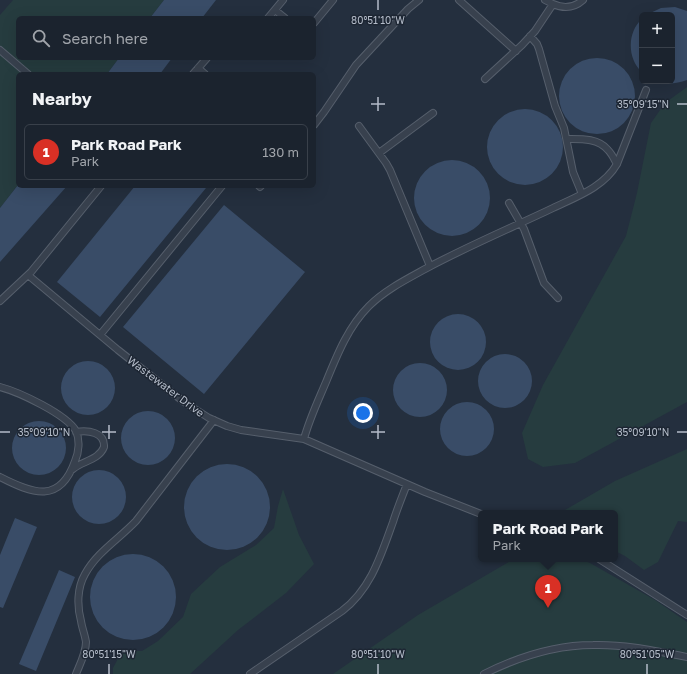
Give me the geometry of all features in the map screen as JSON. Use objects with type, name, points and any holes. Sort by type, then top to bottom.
[{"type":"lane","points":[[270,16],[283,0]]},
{"type":"lane","points":[[316,21],[333,0]]},
{"type":"lane","points":[[316,122],[356,65],[408,9],[419,0]]},
{"type":"lane","points":[[459,0],[516,51]]},
{"type":"lane","points":[[545,0],[562,7],[572,6],[583,0]]},
{"type":"lane","points":[[485,79],[530,36],[553,4]]},
{"type":"lane","points":[[275,10],[282,16]]},
{"type":"lane","points":[[530,36],[540,49],[546,76],[567,139],[573,172],[582,194]]},
{"type":"lane","points":[[0,50],[26,72]]},
{"type":"lane","points":[[195,72],[204,60]]},
{"type":"lane","points":[[198,68],[203,72]]},
{"type":"lane","points":[[304,439],[342,344],[370,304],[386,292],[430,266],[582,194],[604,180],[613,171],[617,164],[646,90]]},
{"type":"lane","points":[[379,153],[433,113]]},
{"type":"lane","points":[[359,126],[390,170],[430,266]]},
{"type":"lane","points":[[567,139],[587,140],[599,144],[608,150],[617,164]]},
{"type":"lane","points":[[0,301],[28,275],[99,188]]},
{"type":"lane","points":[[100,335],[220,188]]},
{"type":"lane","points":[[509,203],[520,223],[544,283],[558,298]]},
{"type":"lane","name":"Wastewater Drive","points":[[28,275],[184,402],[214,420],[240,430],[304,439],[407,484],[478,513]]},
{"type":"lane","points":[[0,387],[19,394],[47,408],[68,421],[76,432],[78,438],[78,451],[72,470],[61,486],[57,489],[47,491],[31,490],[0,477]]},
{"type":"lane","points":[[76,674],[85,648],[85,637],[78,602],[80,587],[85,573],[97,556],[126,532],[144,512],[214,420]]},
{"type":"lane","points":[[72,470],[99,454],[104,447],[102,438],[96,434],[87,431],[76,432]]},
{"type":"lane","points":[[250,674],[352,604],[360,595],[377,565],[407,484]]},
{"type":"lane","points":[[604,562],[687,615]]},
{"type":"lane","points":[[484,674],[532,654],[567,646],[622,646],[687,657]]},
{"type":"green space","points":[[13,0],[164,0],[152,16],[16,16],[16,60],[118,60],[108,72],[16,72],[16,188],[0,208],[0,15]]},
{"type":"green space","points":[[687,87],[687,402],[575,463],[543,467],[528,459],[522,433],[543,385],[626,236],[637,193],[651,123],[665,103]]},
{"type":"green space","points":[[687,449],[687,522],[678,521],[658,562],[644,570],[618,552],[618,510],[565,510],[615,481]]},
{"type":"green space","points":[[283,489],[299,535],[314,564],[286,593],[238,630],[190,674],[113,674],[113,668],[122,651],[142,651],[158,641],[183,617],[191,594],[220,567],[256,545],[274,528]]},
{"type":"green space","points":[[509,562],[587,562],[655,600],[687,622],[687,674],[333,674],[418,615]]},
{"type":"water","points":[[164,0],[216,0],[204,16],[152,16]]},
{"type":"water","points":[[675,7],[687,11],[687,80],[675,83],[675,12],[652,12],[661,8]]},
{"type":"water","points":[[639,22],[639,69],[631,53],[631,38]]},
{"type":"water","points":[[590,58],[604,58],[618,64],[629,75],[635,89],[635,103],[632,111],[624,123],[618,128],[604,134],[590,134],[576,128],[565,117],[559,103],[559,89],[565,75],[576,64]]},
{"type":"water","points":[[118,60],[170,60],[162,72],[108,72]]},
{"type":"water","points":[[518,109],[532,109],[546,115],[557,126],[563,140],[563,154],[560,162],[552,174],[546,179],[532,185],[518,185],[504,179],[493,168],[487,154],[487,140],[493,126],[504,115]]},
{"type":"water","points":[[445,160],[459,160],[473,166],[484,177],[490,191],[490,205],[487,213],[479,225],[473,230],[459,236],[445,236],[431,230],[420,219],[414,205],[414,191],[420,177],[431,166]]},
{"type":"water","points":[[16,188],[65,188],[0,262],[0,208]]},
{"type":"water","points":[[133,188],[206,188],[100,317],[57,282]]},
{"type":"water","points":[[224,205],[305,272],[204,394],[123,327]]},
{"type":"water","points":[[452,314],[464,314],[474,318],[482,326],[486,336],[486,348],[482,358],[474,366],[464,370],[452,370],[442,366],[434,358],[430,348],[430,336],[434,326],[442,318]]},
{"type":"water","points":[[500,354],[510,354],[520,358],[528,366],[532,376],[532,386],[528,396],[520,404],[510,408],[500,408],[490,404],[482,396],[478,386],[478,376],[482,366],[490,358]]},
{"type":"water","points":[[88,361],[98,363],[107,369],[113,378],[115,388],[113,398],[107,407],[98,413],[88,415],[78,413],[69,407],[63,398],[61,388],[63,378],[69,369],[78,363]]},
{"type":"water","points":[[415,363],[425,363],[435,367],[443,375],[447,385],[447,395],[443,405],[435,413],[425,417],[415,417],[405,413],[397,405],[393,395],[393,385],[397,375],[405,367]]},
{"type":"water","points":[[462,402],[472,402],[482,406],[490,414],[494,424],[494,434],[490,444],[482,452],[472,456],[462,456],[452,452],[444,444],[440,434],[440,424],[444,414],[452,406]]},
{"type":"water","points":[[148,411],[158,413],[167,419],[173,428],[175,438],[173,448],[167,457],[158,463],[148,465],[138,463],[129,457],[123,448],[121,438],[123,428],[129,419],[138,413]]},
{"type":"water","points":[[39,421],[49,423],[58,429],[64,438],[66,448],[64,458],[58,467],[49,473],[39,475],[29,473],[20,467],[14,458],[12,448],[14,438],[20,429],[29,423]]},
{"type":"water","points":[[227,464],[243,468],[257,477],[266,491],[270,507],[266,523],[257,537],[243,546],[227,550],[211,546],[197,537],[188,523],[184,507],[188,491],[197,477],[211,468]]},
{"type":"water","points":[[99,470],[109,472],[118,478],[124,487],[126,497],[124,507],[118,516],[109,522],[99,524],[89,522],[80,516],[74,507],[72,497],[74,487],[80,478],[89,472]]},
{"type":"water","points":[[15,518],[37,527],[3,608],[0,607],[0,555]]},
{"type":"water","points":[[133,554],[149,558],[163,567],[172,581],[176,597],[172,613],[163,627],[149,636],[133,640],[117,636],[103,627],[94,613],[90,597],[94,581],[103,567],[117,558]]},
{"type":"water","points":[[59,570],[75,577],[36,671],[19,664]]},
{"type":"place","name":"Park Road Park","points":[[548,608]]}]
